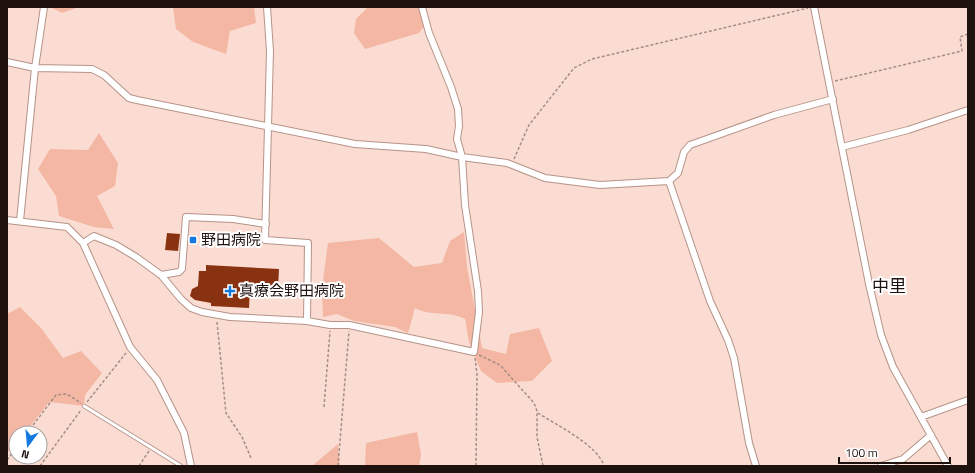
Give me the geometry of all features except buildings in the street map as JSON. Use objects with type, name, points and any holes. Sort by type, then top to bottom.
[{"type":"street","points":[[20,221],[35,68],[44,7]]},
{"type":"street","points":[[267,7],[270,51],[265,240],[308,243],[306,321]]},
{"type":"street","points":[[82,243],[94,236],[116,245],[161,275],[181,299],[191,308],[216,316],[306,321],[330,325],[349,325],[474,352],[479,312],[478,291],[465,205],[462,157],[457,139],[459,126],[458,110],[451,87],[429,33],[422,7]]},
{"type":"street","points":[[813,7],[833,99],[869,284],[881,335],[893,367],[948,466]]},
{"type":"street","points":[[7,62],[35,68],[92,69],[104,75],[128,98],[355,144],[426,149],[462,157],[511,165],[545,178],[600,185],[669,181],[678,173],[684,152],[690,145],[774,115],[833,99]]},
{"type":"street","points":[[842,147],[908,130],[968,110]]},
{"type":"street","points":[[669,181],[710,301],[728,340],[734,358],[749,443],[756,466]]},
{"type":"street","points":[[161,275],[179,272],[182,269],[186,217],[233,219],[266,224]]},
{"type":"street","points":[[7,220],[67,227],[82,243],[130,347],[157,380],[184,433],[191,466]]},
{"type":"street","points":[[921,417],[968,400]]},
{"type":"street","points":[[881,466],[903,459],[931,436]]},
{"type":"lane","points":[[84,406],[181,466]]},
{"type":"path","points":[[511,165],[529,125],[574,68],[592,59],[813,7]]},
{"type":"path","points":[[829,82],[962,51],[960,37],[968,34]]},
{"type":"path","points":[[216,316],[226,413],[242,437],[251,458]]},
{"type":"path","points":[[324,407],[330,325]]},
{"type":"path","points":[[338,466],[349,325]]},
{"type":"path","points":[[474,352],[500,365],[534,403],[538,413],[537,437],[543,466]]},
{"type":"path","points":[[474,352],[477,374],[476,466]]},
{"type":"path","points":[[33,425],[56,396],[67,394],[84,406]]},
{"type":"path","points":[[538,413],[586,444],[603,461],[604,466]]},
{"type":"path","points":[[139,466],[152,447]]},
{"type":"shaded area","points":[[50,7],[79,7],[62,13]]},
{"type":"shaded area","points":[[173,7],[254,7],[256,23],[230,31],[226,54],[193,42],[176,29]]},
{"type":"shaded area","points":[[368,7],[427,7],[425,25],[419,33],[365,49],[354,33],[356,19]]},
{"type":"shaded area","points":[[99,133],[118,163],[115,186],[97,196],[114,229],[94,227],[59,216],[56,196],[38,169],[50,149],[88,150]]},
{"type":"shaded area","points":[[464,232],[467,267],[482,348],[506,354],[510,334],[539,328],[552,361],[532,381],[497,383],[481,371],[469,342],[465,319],[459,316],[421,311],[415,308],[408,333],[395,327],[354,321],[337,314],[323,317],[322,288],[328,243],[379,238],[414,267],[442,263],[450,241]]},
{"type":"shaded area","points":[[20,307],[41,328],[63,358],[81,351],[102,373],[85,395],[84,406],[49,402],[31,425],[8,425],[8,451],[7,451],[7,314]]},
{"type":"shaded area","points":[[417,432],[421,455],[419,466],[365,466],[366,443]]},
{"type":"shaded area","points":[[338,444],[340,466],[312,466]]},
{"type":"place","name":"野田病院","points":[[193,240]]},
{"type":"place","name":"真療会野田病院","points":[[230,291]]},
{"type":"district","name":"中里","points":[[889,286]]}]
